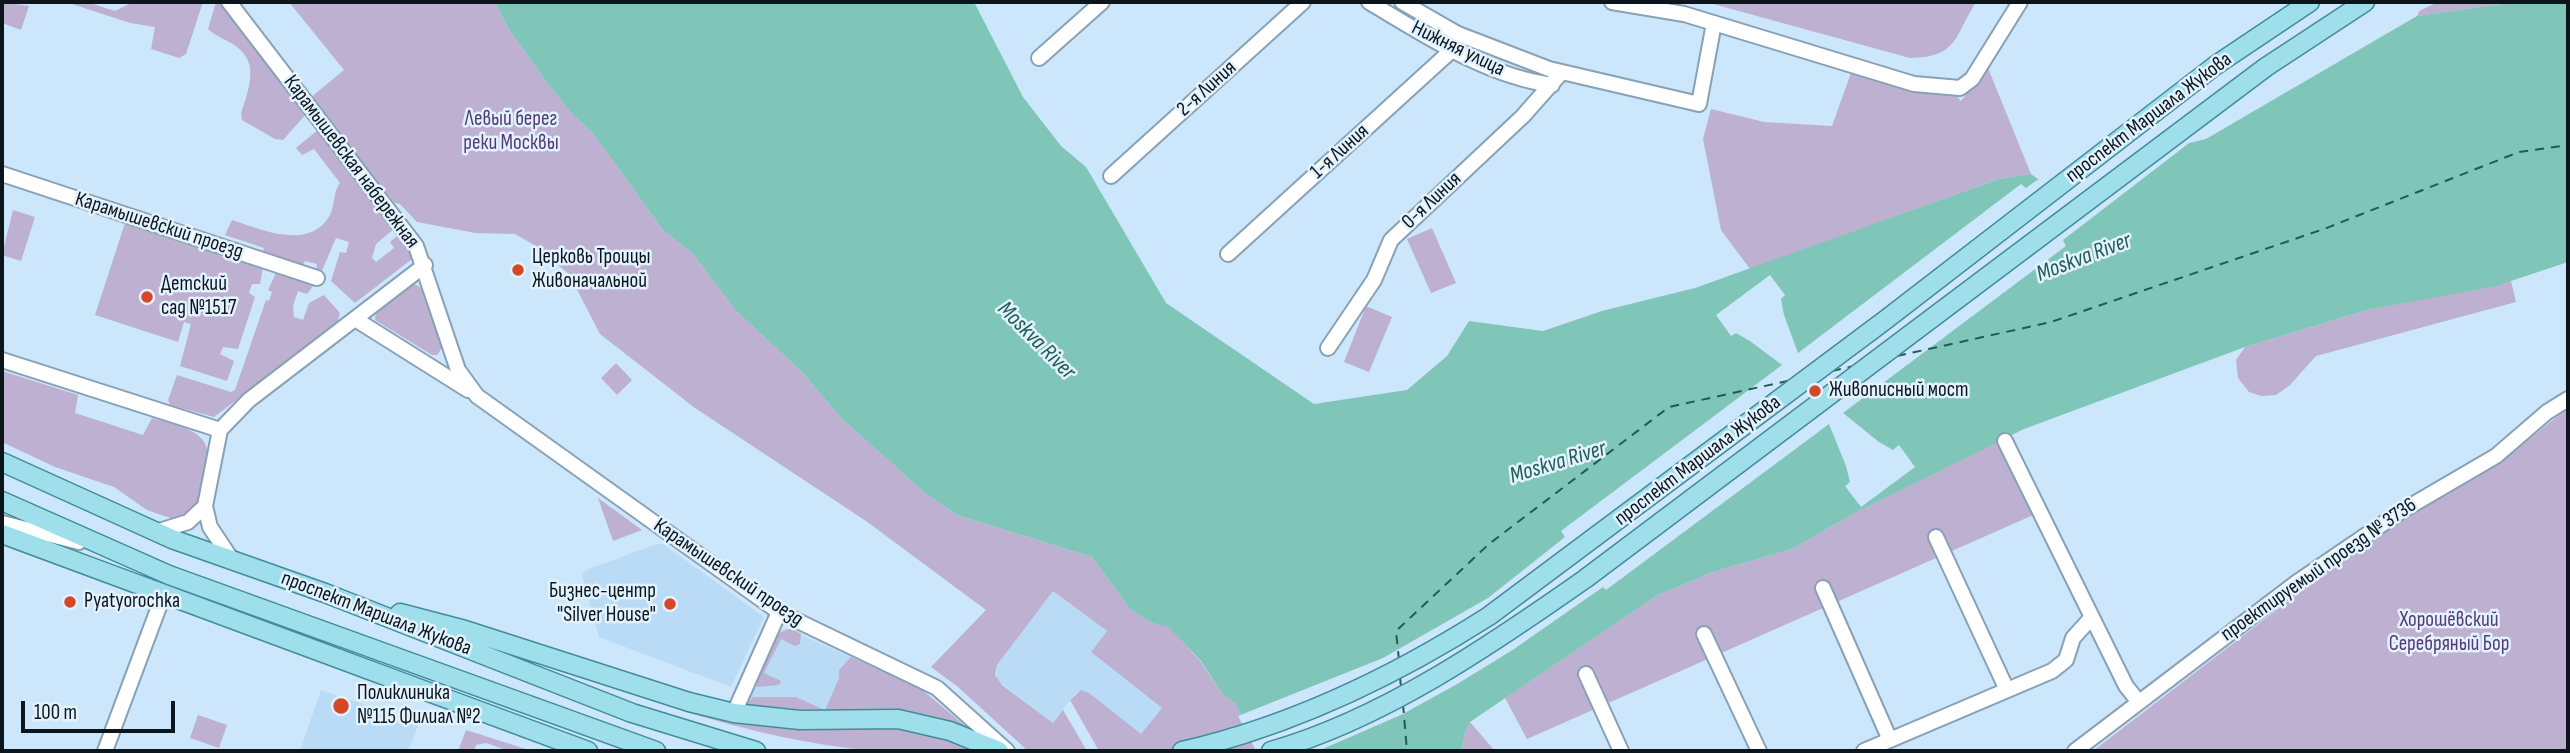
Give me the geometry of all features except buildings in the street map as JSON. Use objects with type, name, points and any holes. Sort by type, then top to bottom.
[{"type":"main road","name":"проспект Маршала Жукова","points":[[1182,751],[1280,722],[1358,688],[1433,651],[1489,616],[1873,330],[2216,65],[2310,2]]},
{"type":"main road","name":"проспект Маршала Жукова","points":[[1271,751],[1395,699],[1449,671],[1497,641],[1585,579],[2266,67],[2365,2]]},
{"type":"main road","name":"проспект Маршала Жукова","points":[[2,462],[156,533],[325,593],[632,713],[756,751]]},
{"type":"main road","name":"проспект Маршала Жукова","points":[[2,501],[124,556],[656,751]]},
{"type":"main road","points":[[2,534],[163,596],[588,751]]},
{"type":"main road","points":[[325,593],[465,630],[689,702],[733,713],[800,720],[898,719],[950,731],[999,751]]},
{"type":"street","name":"Карамышевская набережная","points":[[229,2],[403,226],[425,265],[456,364],[475,394],[490,406]]},
{"type":"street","points":[[1039,58],[1102,2]]},
{"type":"street","name":"2-я Линия","points":[[1111,176],[1303,2]]},
{"type":"street","name":"Нижняя улица","points":[[1369,2],[1452,50],[1533,83],[1552,86]]},
{"type":"street","points":[[1402,2],[1484,46],[1561,73],[1699,104],[1714,23]]},
{"type":"street","points":[[1612,2],[1684,14],[1900,80],[1960,88],[1972,79],[2020,2]]},
{"type":"street","name":"1-я Линия","points":[[1228,254],[1452,50]]},
{"type":"street","name":"0-я Линия","points":[[1328,348],[1374,280],[1391,240],[1552,86],[1561,73]]},
{"type":"street","name":"Карамышевский проезд","points":[[2,174],[317,278]]},
{"type":"street","points":[[232,560],[210,527],[205,506],[220,430],[249,400],[425,265]]},
{"type":"street","points":[[355,319],[431,369],[475,394]]},
{"type":"street","points":[[2,360],[220,430]]},
{"type":"street","points":[[431,369],[456,364]]},
{"type":"street","name":"проектируемый проезд № 3736","points":[[2076,751],[2138,701],[2296,583],[2400,512],[2496,456],[2547,412],[2568,399]]},
{"type":"street","name":"Карамышевский проезд","points":[[490,406],[779,612],[924,679],[950,696],[1007,751]]},
{"type":"street","points":[[2005,440],[2126,686],[2138,701]]},
{"type":"street","points":[[156,533],[188,522],[205,506]]},
{"type":"street","points":[[2,523],[124,556]]},
{"type":"street","points":[[1936,537],[2007,690]]},
{"type":"street","points":[[1823,588],[1890,740]]},
{"type":"street","points":[[105,751],[163,596]]},
{"type":"street","points":[[733,713],[779,612]]},
{"type":"street","points":[[1864,751],[2062,664],[2069,654],[2073,638],[2092,617]]},
{"type":"street","points":[[1704,634],[1759,751]]},
{"type":"street","points":[[1586,674],[1621,751]]},
{"type":"shaded area","points":[[663,544],[764,617],[731,687],[599,637],[582,575],[586,570]]},
{"type":"shaded area","points":[[1053,591],[1107,631],[1091,652],[1162,708],[1141,734],[1084,691],[1075,693],[1053,723],[996,679],[997,665]]},
{"type":"shaded area","points":[[785,628],[851,657],[839,670],[839,678],[825,710],[796,697],[742,704],[777,634]]},
{"type":"shaded area","name":"Поликлиника №115 Филиал №2","points":[[321,690],[419,723],[408,751],[300,751]]},
{"type":"green space","points":[[2,2],[29,6],[21,30],[2,23]]},
{"type":"green space","points":[[66,2],[87,2],[115,11],[133,2],[203,2],[186,54],[179,58],[151,49],[155,27],[130,23]]},
{"type":"green space","points":[[216,2],[222,2],[307,113],[283,140],[275,139],[242,120],[250,70],[244,54],[237,47],[208,29]]},
{"type":"green space","name":"Левый берег реки Москвы","points":[[289,2],[495,2],[508,28],[549,85],[571,113],[592,132],[663,230],[694,255],[736,311],[803,373],[841,418],[925,493],[957,515],[1092,557],[1130,609],[1152,623],[1168,626],[1201,662],[1222,694],[1235,703],[1260,751],[1099,751],[1070,700],[1081,690],[1089,693],[1141,734],[1162,708],[1091,652],[1107,631],[1053,591],[997,665],[995,675],[1002,685],[1053,723],[1063,710],[1087,751],[1028,751],[958,687],[931,667],[986,610],[866,521],[695,408],[600,334],[569,274],[534,245],[515,234],[475,233],[417,222],[400,204],[395,203],[310,98],[344,70]]},
{"type":"green space","points":[[1706,2],[1976,2],[1953,43],[1946,49],[1926,57],[1910,58]]},
{"type":"green space","points":[[2438,2],[2515,2],[2417,16],[2419,11]]},
{"type":"green space","points":[[1988,68],[2031,174],[1999,179],[1750,269],[1721,230],[1703,139],[1711,109],[1764,122],[1832,126],[1851,73],[1905,88],[1953,92],[1961,101]]},
{"type":"green space","points":[[319,129],[395,228],[376,244],[372,258],[376,262],[394,248],[390,242],[399,234],[409,246],[412,259],[355,303],[331,281],[340,252],[346,253],[349,242],[336,238],[321,273],[316,270],[317,264],[305,261],[302,267],[262,254],[264,248],[225,235],[232,220],[285,235],[310,232],[321,226],[330,215],[340,183],[314,149],[302,155],[296,148]]},
{"type":"green space","points":[[13,210],[35,217],[21,261],[2,255]]},
{"type":"green space","points":[[125,223],[208,249],[234,263],[238,260],[263,268],[260,284],[252,284],[249,293],[255,297],[238,349],[223,347],[220,354],[234,361],[227,381],[180,366],[191,324],[184,322],[178,342],[95,315]]},
{"type":"green space","points":[[1432,228],[1456,283],[1431,293],[1407,239]]},
{"type":"green space","points":[[276,273],[314,285],[307,294],[298,291],[293,306],[294,317],[303,320],[309,303],[324,295],[340,313],[337,324],[214,417],[170,405],[168,400],[177,375],[231,392],[235,390],[266,300],[269,301],[272,292],[268,290]]},
{"type":"green space","points":[[2511,281],[2516,302],[2316,356],[2290,385],[2276,395],[2261,396],[2249,392],[2238,378],[2236,360],[2245,347],[2367,310]]},
{"type":"green space","points":[[413,283],[421,288],[442,348],[437,355],[432,355],[375,320],[376,311]]},
{"type":"green space","points":[[1366,306],[1392,317],[1369,372],[1344,362]]},
{"type":"green space","points":[[616,363],[632,380],[617,395],[601,378]]},
{"type":"green space","points":[[2,371],[78,395],[75,413],[143,435],[152,418],[197,435],[206,447],[208,457],[205,480],[191,512],[185,518],[176,520],[147,510],[114,487],[55,467],[2,442]]},
{"type":"green space","name":"Хорошёвский Серебряный Бор","points":[[2568,408],[2568,751],[2093,751],[2330,569],[2405,518],[2501,461]]},
{"type":"green space","points":[[2004,438],[2040,512],[1527,739],[1505,698],[1656,596],[1713,572],[1792,549],[1853,514]]},
{"type":"green space","points":[[598,498],[642,530],[613,541]]},
{"type":"green space","points":[[791,628],[801,634],[800,644],[795,646],[781,639],[764,673],[781,681],[779,685],[757,687],[755,680],[777,634]]},
{"type":"green space","points":[[851,657],[920,688],[970,730],[915,716],[886,713],[744,707],[753,697],[796,697],[825,710],[839,678],[839,670]]},
{"type":"green space","points":[[686,712],[766,726],[914,730],[978,751],[898,752],[835,746],[760,732]]},
{"type":"green space","points":[[198,715],[227,725],[219,748],[190,738]]},
{"type":"green space","points":[[1470,722],[1495,751],[1462,751],[1465,732]]},
{"type":"green space","points":[[466,730],[532,751],[509,751],[486,743],[476,745],[474,751],[458,751]]},
{"type":"water","name":"Moskva River","points":[[495,2],[974,2],[1023,97],[1061,146],[1086,167],[1166,303],[1314,404],[1407,390],[1447,356],[1469,321],[1543,331],[1602,311],[1695,288],[1999,179],[2031,174],[2038,179],[2206,139],[2417,16],[2515,2],[2568,2],[2568,262],[2496,286],[2367,310],[2245,347],[2024,429],[1853,514],[1792,549],[1713,572],[1656,596],[1470,722],[1465,732],[1462,751],[1260,751],[1235,703],[1222,694],[1201,661],[1168,627],[1152,623],[1130,609],[1092,557],[957,515],[925,493],[841,418],[803,373],[736,311],[694,255],[663,230],[592,132],[571,113],[549,85],[508,28]]},
{"type":"pier","name":"Живописный мост","points":[[2197,137],[2063,240],[2066,246],[1843,413],[1893,450],[1899,445],[1915,467],[1861,507],[1845,486],[1850,482],[1846,466],[1829,424],[1606,590],[1603,587],[1514,649],[1459,683],[1403,714],[1318,751],[1256,751],[1238,716],[1383,658],[1488,598],[1565,537],[1561,531],[1782,365],[1736,333],[1731,336],[1716,315],[1770,275],[1785,295],[1781,299],[1784,315],[1798,353],[2021,184],[2026,188],[2047,173]]},
{"type":"ferry route","points":[[1897,356],[2051,322],[2324,229],[2519,152],[2568,145]]},
{"type":"ferry route","points":[[1832,371],[1854,366]]},
{"type":"ferry route","points":[[1399,660],[1396,631],[1489,544],[1669,407],[1792,380]]},
{"type":"ferry route","points":[[1400,676],[1401,688]]},
{"type":"ferry route","points":[[1403,704],[1407,751]]},
{"type":"place","name":"Церковь Троицы Живоначальной","points":[[518,270]]},
{"type":"place","name":"Детский сад №1517","points":[[147,297]]},
{"type":"place","name":"Живописный мост","points":[[1815,391]]},
{"type":"place","name":"Pyatyorochka","points":[[70,602]]},
{"type":"place","name":"Бизнес-центр \"Silver House\"","points":[[670,604]]},
{"type":"place","name":"Поликлиника №115 Филиал №2","points":[[341,706]]}]
